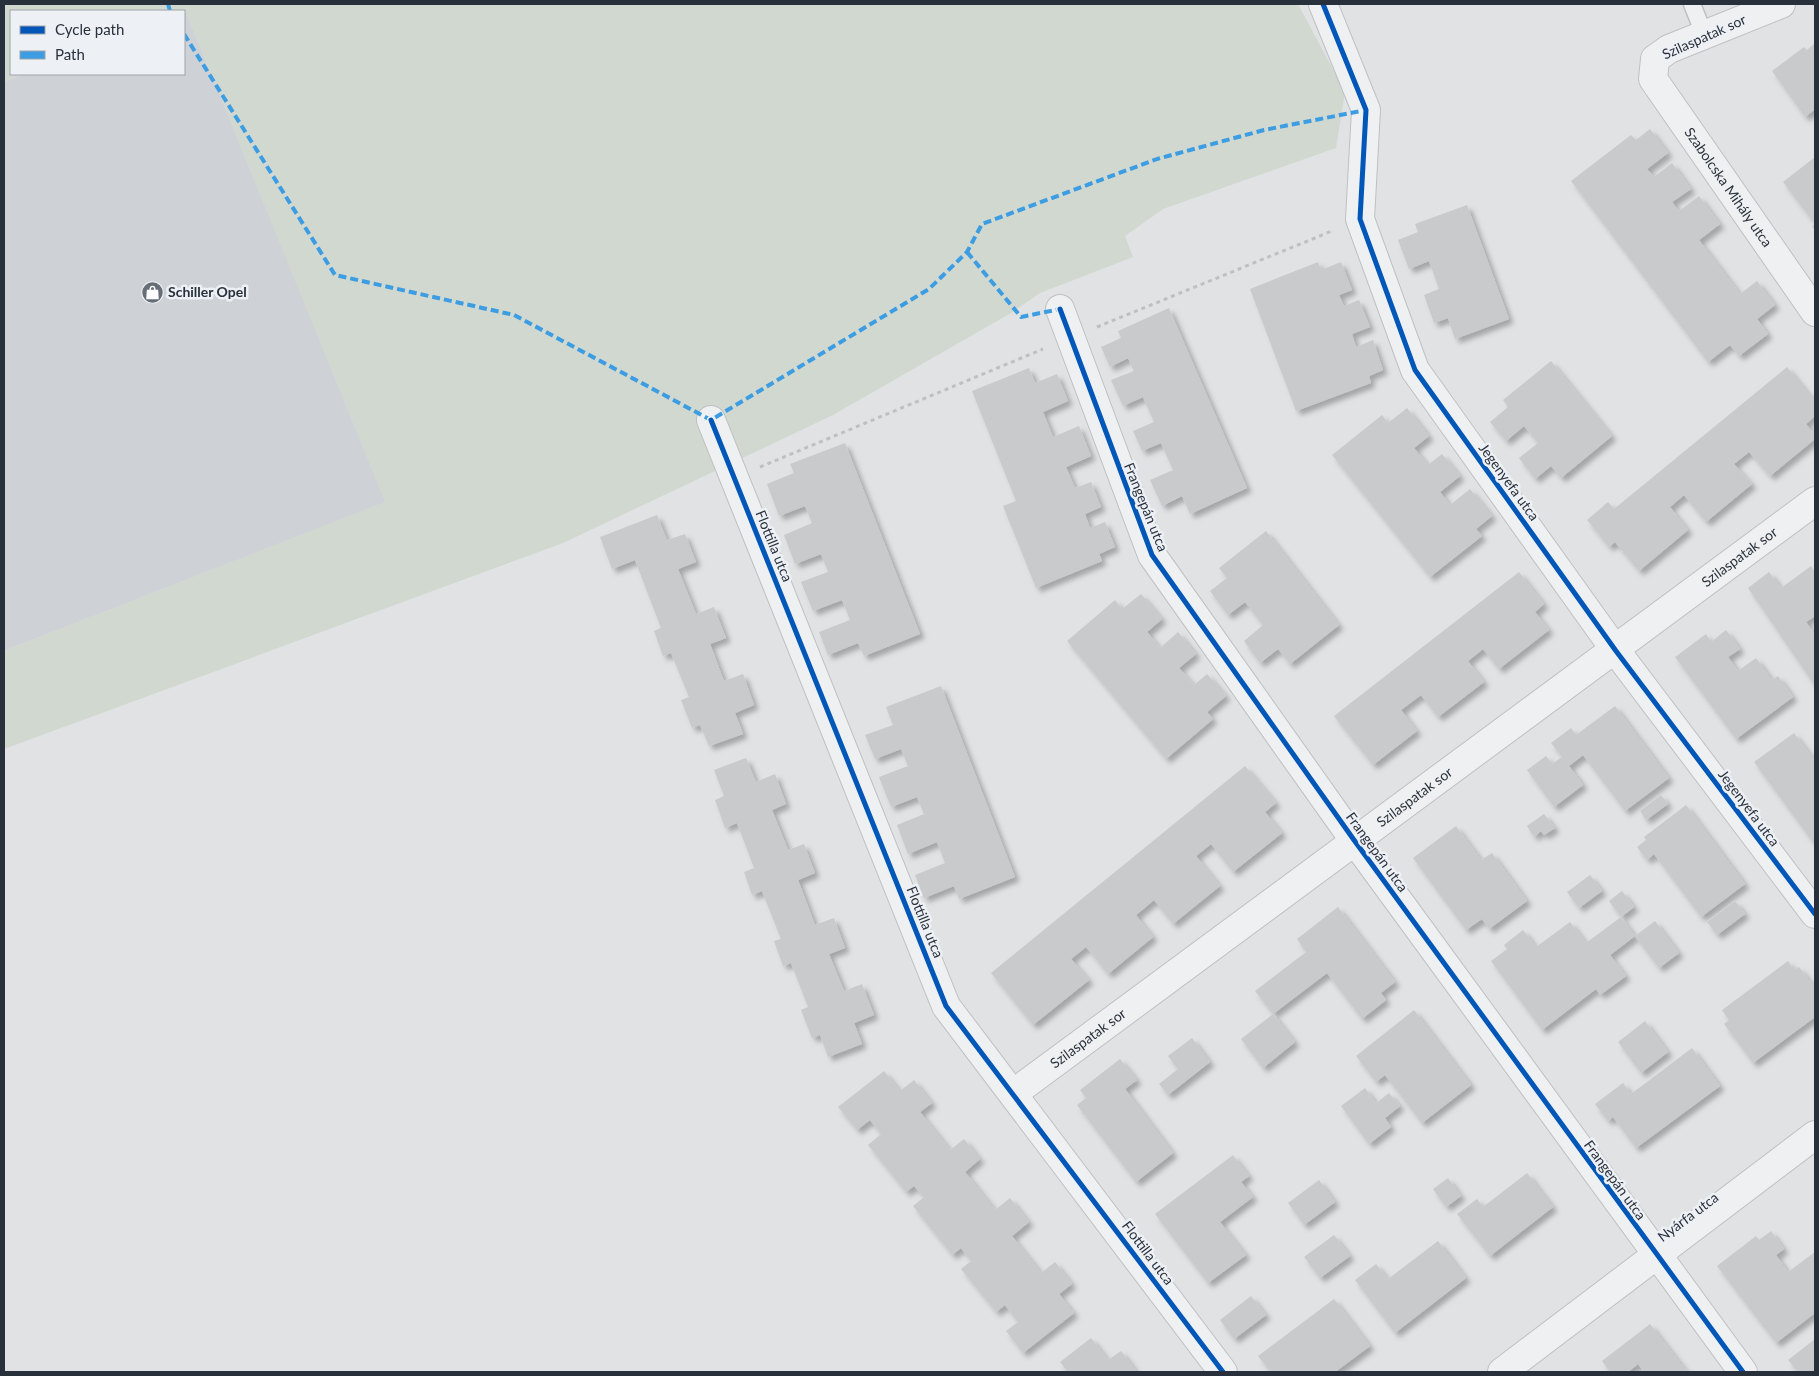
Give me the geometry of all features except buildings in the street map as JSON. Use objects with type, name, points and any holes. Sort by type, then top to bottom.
[{"type":"street","name":"Jegenyefa utca","points":[[1322,4],[1366,110],[1360,219],[1415,370],[1616,651],[1815,914]]},
{"type":"street","name":"Szilaspatak sor","points":[[1655,59],[1669,49],[1781,4]]},
{"type":"street","name":"Szabolcska Mihály utca","points":[[1655,59],[1654,79],[1815,312]]},
{"type":"street","name":"Frangepán utca","points":[[1060,309],[1152,555],[1354,840],[1656,1256],[1743,1372]]},
{"type":"street","name":"Flottilla utca","points":[[711,420],[946,1006],[1014,1093],[1223,1372]]},
{"type":"street","name":"Szilaspatak sor","points":[[1014,1093],[1354,840],[1616,651],[1815,501]]},
{"type":"street","name":"Nyárfa utca","points":[[1502,1372],[1815,1135]]},
{"type":"lane","points":[[1692,4],[1704,34]]},
{"type":"shaded area","points":[[4,4],[1298,4],[1345,92],[1336,148],[1163,209],[1125,236],[1133,257],[1040,293],[1011,313],[833,415],[563,543],[4,749],[4,651],[385,502],[185,10],[10,10],[10,75],[22,75],[4,82]]},
{"type":"shaded area","name":"Schiller Opel","points":[[185,12],[386,502],[4,651],[4,82],[22,75],[185,75]]},
{"type":"marked path","points":[[168,4],[170,10]]},
{"type":"marked path","points":[[185,36],[335,275],[514,315],[711,420],[929,289],[967,252],[982,224],[1157,159],[1264,130],[1366,110]]},
{"type":"marked path","points":[[967,252],[1021,317],[1060,309]]},
{"type":"cycle path","points":[[1323,4],[1366,110],[1360,219],[1415,370],[1616,651],[1815,914]]},
{"type":"cycle path","points":[[1060,309],[1152,555],[1354,840],[1743,1372]]},
{"type":"cycle path","points":[[711,420],[946,1006],[1223,1372]]},
{"type":"place","name":"Schiller Opel","points":[[152,292]]}]
